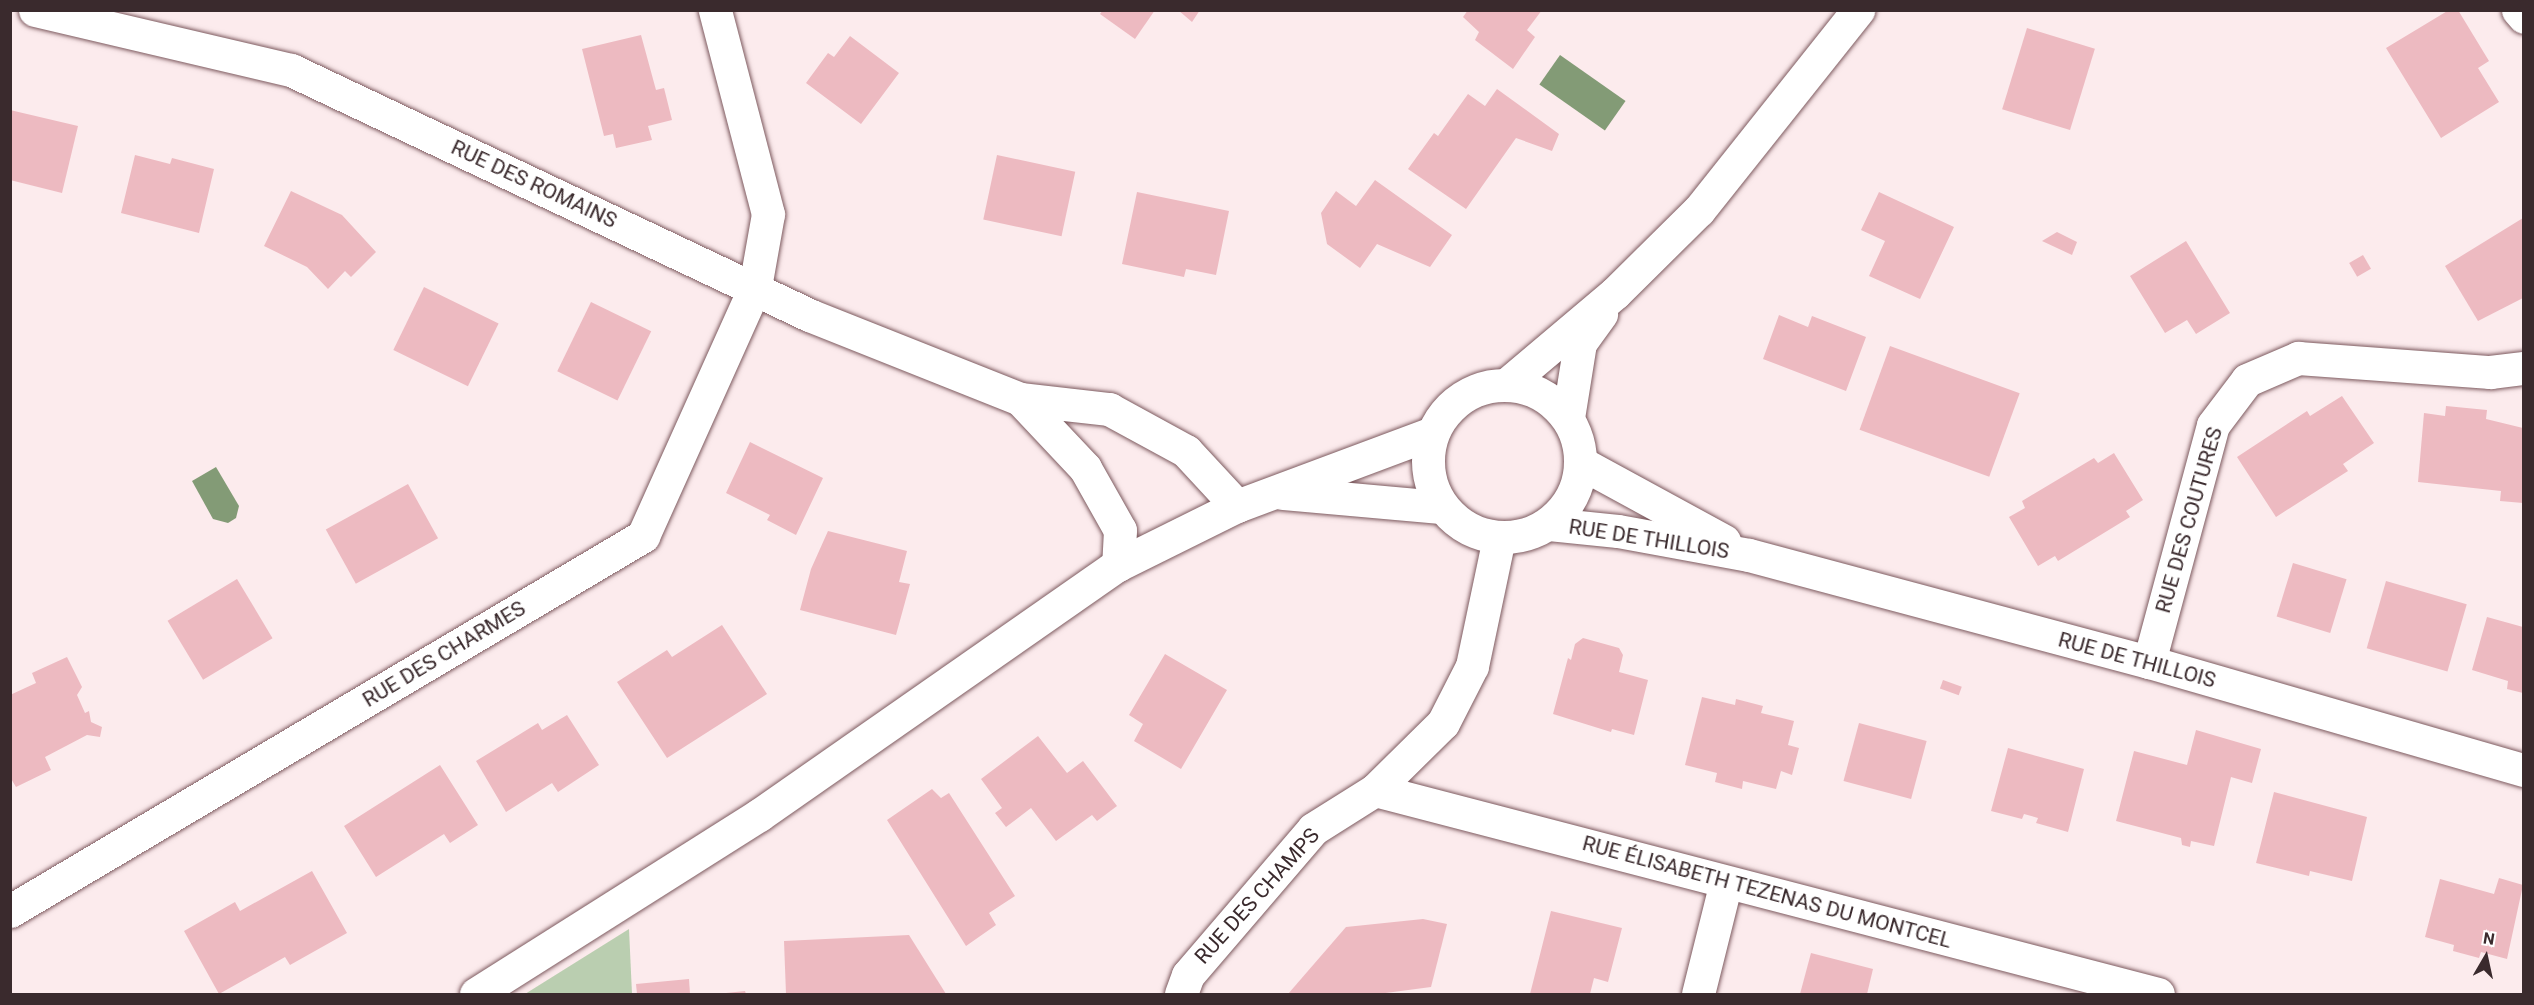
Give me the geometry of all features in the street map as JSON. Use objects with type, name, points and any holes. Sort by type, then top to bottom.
[{"type":"street","name":"RUE DES ROMAINS","points":[[35,10],[291,70],[755,287],[809,315],[1020,399],[1109,409],[1186,451],[1237,506]]},
{"type":"street","name":"RUE DES CHARMES","points":[[10,912],[643,536],[755,287],[768,214],[715,10]]},
{"type":"street","points":[[1507,384],[1615,293],[1699,210],[1806,81],[1858,10]]},
{"type":"street","points":[[2518,10],[2523,16]]},
{"type":"street","points":[[1568,418],[1580,343],[1615,293]]},
{"type":"street","name":"RUE DES COUTURES","points":[[2149,662],[2213,425],[2247,380],[2298,358],[2490,372],[2523,368]]},
{"type":"street","points":[[1507,384],[1542,394],[1568,418],[1578,440],[1581,463],[1572,497],[1549,524],[1525,536],[1499,538],[1467,529],[1441,507],[1430,484],[1426,458],[1431,433],[1449,406],[1476,389],[1507,384]]},
{"type":"street","name":"RUE DES ROMAINS","points":[[1020,399],[1085,468],[1120,530],[1118,565]]},
{"type":"street","points":[[476,994],[759,815],[1118,565],[1237,506],[1431,433]]},
{"type":"street","name":"RUE DE THILLOIS","points":[[1581,463],[1749,555]]},
{"type":"street","points":[[1276,492],[1441,507]]},
{"type":"street","name":"RUE DE THILLOIS","points":[[1549,524],[1618,531],[1749,555],[2149,662],[2523,770]]},
{"type":"street","name":"RUE DES CHAMPS","points":[[1181,994],[1188,975],[1313,829],[1375,790],[1443,723],[1472,666],[1499,538]]},
{"type":"street","name":"RUE ÉLISABETH TEZENAS DU MONTCEL","points":[[1375,790],[2158,994]]},
{"type":"street","points":[[1698,994],[1726,882]]},
{"type":"shaded area","points":[[1560,55],[1626,101],[1605,130],[1539,84]]},
{"type":"shaded area","points":[[216,467],[239,506],[236,518],[228,523],[213,519],[192,481]]},
{"type":"shaded area","points":[[629,929],[632,994],[525,994]]},
{"type":"building","points":[[1103,10],[1155,10],[1135,39],[1100,14]]},
{"type":"building","points":[[1178,10],[1200,10],[1192,22]]},
{"type":"building","points":[[1468,10],[1542,10],[1527,30],[1535,37],[1513,69],[1475,40],[1479,32],[1463,17]]},
{"type":"building","points":[[2449,10],[2458,10],[2489,61],[2478,68],[2499,102],[2441,138],[2386,48]]},
{"type":"building","points":[[2027,28],[2095,49],[2070,130],[2002,109]]},
{"type":"building","points":[[641,35],[656,90],[664,88],[672,120],[648,126],[652,140],[616,148],[613,134],[604,136],[582,49]]},
{"type":"building","points":[[850,36],[899,73],[861,124],[806,83],[828,53],[834,57]]},
{"type":"building","points":[[1497,89],[1559,134],[1552,151],[1516,138],[1466,209],[1408,169],[1434,133],[1438,136],[1468,94],[1485,106]]},
{"type":"building","points":[[10,110],[78,126],[62,193],[10,180]]},
{"type":"building","points":[[135,155],[170,164],[172,158],[214,169],[199,233],[121,213]]},
{"type":"building","points":[[997,155],[1075,172],[1062,236],[983,220]]},
{"type":"building","points":[[1375,180],[1452,235],[1430,267],[1377,244],[1360,268],[1327,244],[1321,213],[1336,191],[1356,206]]},
{"type":"building","points":[[291,191],[342,215],[376,252],[351,277],[345,271],[328,289],[307,267],[264,246]]},
{"type":"building","points":[[1137,192],[1229,211],[1216,275],[1186,269],[1184,277],[1122,264]]},
{"type":"building","points":[[1879,192],[1954,227],[1920,299],[1869,276],[1885,241],[1861,230]]},
{"type":"building","points":[[2523,218],[2523,298],[2478,321],[2445,266]]},
{"type":"building","points":[[2057,232],[2077,242],[2072,255],[2042,241]]},
{"type":"building","points":[[2186,241],[2230,313],[2196,334],[2187,320],[2165,333],[2130,276]]},
{"type":"building","points":[[2363,255],[2371,269],[2357,277],[2349,263]]},
{"type":"building","points":[[424,287],[499,323],[468,386],[393,350]]},
{"type":"building","points":[[591,302],[651,331],[617,401],[557,371]]},
{"type":"building","points":[[1779,315],[1808,327],[1812,316],[1866,337],[1846,391],[1763,359]]},
{"type":"building","points":[[1890,346],[2020,393],[1989,477],[1860,430]]},
{"type":"building","points":[[2342,396],[2374,443],[2343,464],[2348,471],[2276,517],[2237,457],[2307,411],[2310,416]]},
{"type":"building","points":[[2446,406],[2487,410],[2486,419],[2523,428],[2523,503],[2500,501],[2501,491],[2418,482],[2424,413],[2445,416]]},
{"type":"building","points":[[750,442],[823,478],[796,535],[767,520],[770,515],[726,493]]},
{"type":"building","points":[[2114,453],[2143,500],[2126,511],[2130,517],[2058,561],[2055,556],[2038,566],[2009,517],[2025,508],[2022,501],[2094,458],[2098,463]]},
{"type":"building","points":[[408,484],[438,538],[356,584],[326,530]]},
{"type":"building","points":[[828,531],[907,551],[899,582],[910,584],[896,635],[800,610],[811,569]]},
{"type":"building","points":[[2293,563],[2347,579],[2330,633],[2277,617]]},
{"type":"building","points":[[237,579],[273,638],[203,680],[168,621]]},
{"type":"building","points":[[2386,581],[2467,604],[2447,671],[2367,648]]},
{"type":"building","points":[[2487,617],[2523,627],[2523,693],[2507,689],[2508,681],[2472,670]]},
{"type":"building","points":[[722,625],[767,694],[667,758],[617,682],[667,650],[672,657]]},
{"type":"building","points":[[1583,638],[1619,648],[1623,655],[1619,672],[1648,680],[1634,735],[1612,729],[1611,732],[1553,714],[1568,658],[1571,660],[1575,644]]},
{"type":"building","points":[[1165,654],[1227,690],[1181,769],[1134,741],[1143,724],[1129,715]]},
{"type":"building","points":[[67,657],[82,687],[77,695],[85,713],[89,711],[91,722],[102,727],[100,737],[87,735],[45,757],[51,770],[16,787],[10,777],[10,695],[36,683],[32,673]]},
{"type":"building","points":[[1943,680],[1962,687],[1959,695],[1940,688]]},
{"type":"building","points":[[1702,697],[1735,705],[1736,699],[1763,706],[1761,713],[1794,721],[1788,745],[1799,748],[1792,775],[1781,771],[1776,789],[1743,781],[1742,789],[1715,782],[1717,773],[1685,765]]},
{"type":"building","points":[[567,715],[599,765],[558,792],[552,783],[506,812],[476,761],[538,723],[542,730]]},
{"type":"building","points":[[1859,723],[1927,741],[1911,799],[1843,781]]},
{"type":"building","points":[[2196,730],[2261,749],[2252,783],[2231,777],[2214,846],[2191,841],[2190,847],[2182,845],[2181,838],[2116,821],[2134,751],[2187,765]]},
{"type":"building","points":[[1038,736],[1067,773],[1083,761],[1117,806],[1097,821],[1092,815],[1056,841],[1031,808],[1006,827],[995,813],[1002,808],[981,779]]},
{"type":"building","points":[[2008,748],[2084,769],[2068,832],[2036,823],[2038,818],[2024,814],[2022,819],[1991,811]]},
{"type":"building","points":[[440,765],[478,825],[450,843],[444,834],[376,877],[344,826]]},
{"type":"building","points":[[932,789],[941,798],[949,793],[1015,896],[989,913],[996,925],[966,946],[887,820]]},
{"type":"building","points":[[2274,792],[2367,817],[2352,881],[2310,871],[2309,876],[2256,863]]},
{"type":"building","points":[[312,871],[347,933],[290,965],[285,957],[219,994],[184,931],[235,902],[240,911]]},
{"type":"building","points":[[2499,878],[2523,885],[2507,959],[2481,952],[2479,958],[2453,951],[2454,945],[2425,937],[2440,879],[2494,894]]},
{"type":"building","points":[[1551,911],[1622,928],[1608,982],[1594,978],[1590,994],[1530,994]]},
{"type":"building","points":[[1423,919],[1447,924],[1431,987],[1378,994],[1288,994],[1346,927]]},
{"type":"building","points":[[909,935],[946,994],[786,994],[784,941]]},
{"type":"building","points":[[1811,953],[1873,969],[1867,994],[1800,994]]},
{"type":"building","points":[[689,979],[690,994],[637,994],[636,984]]},
{"type":"building","points":[[745,991],[746,994],[726,994],[726,993]]}]
